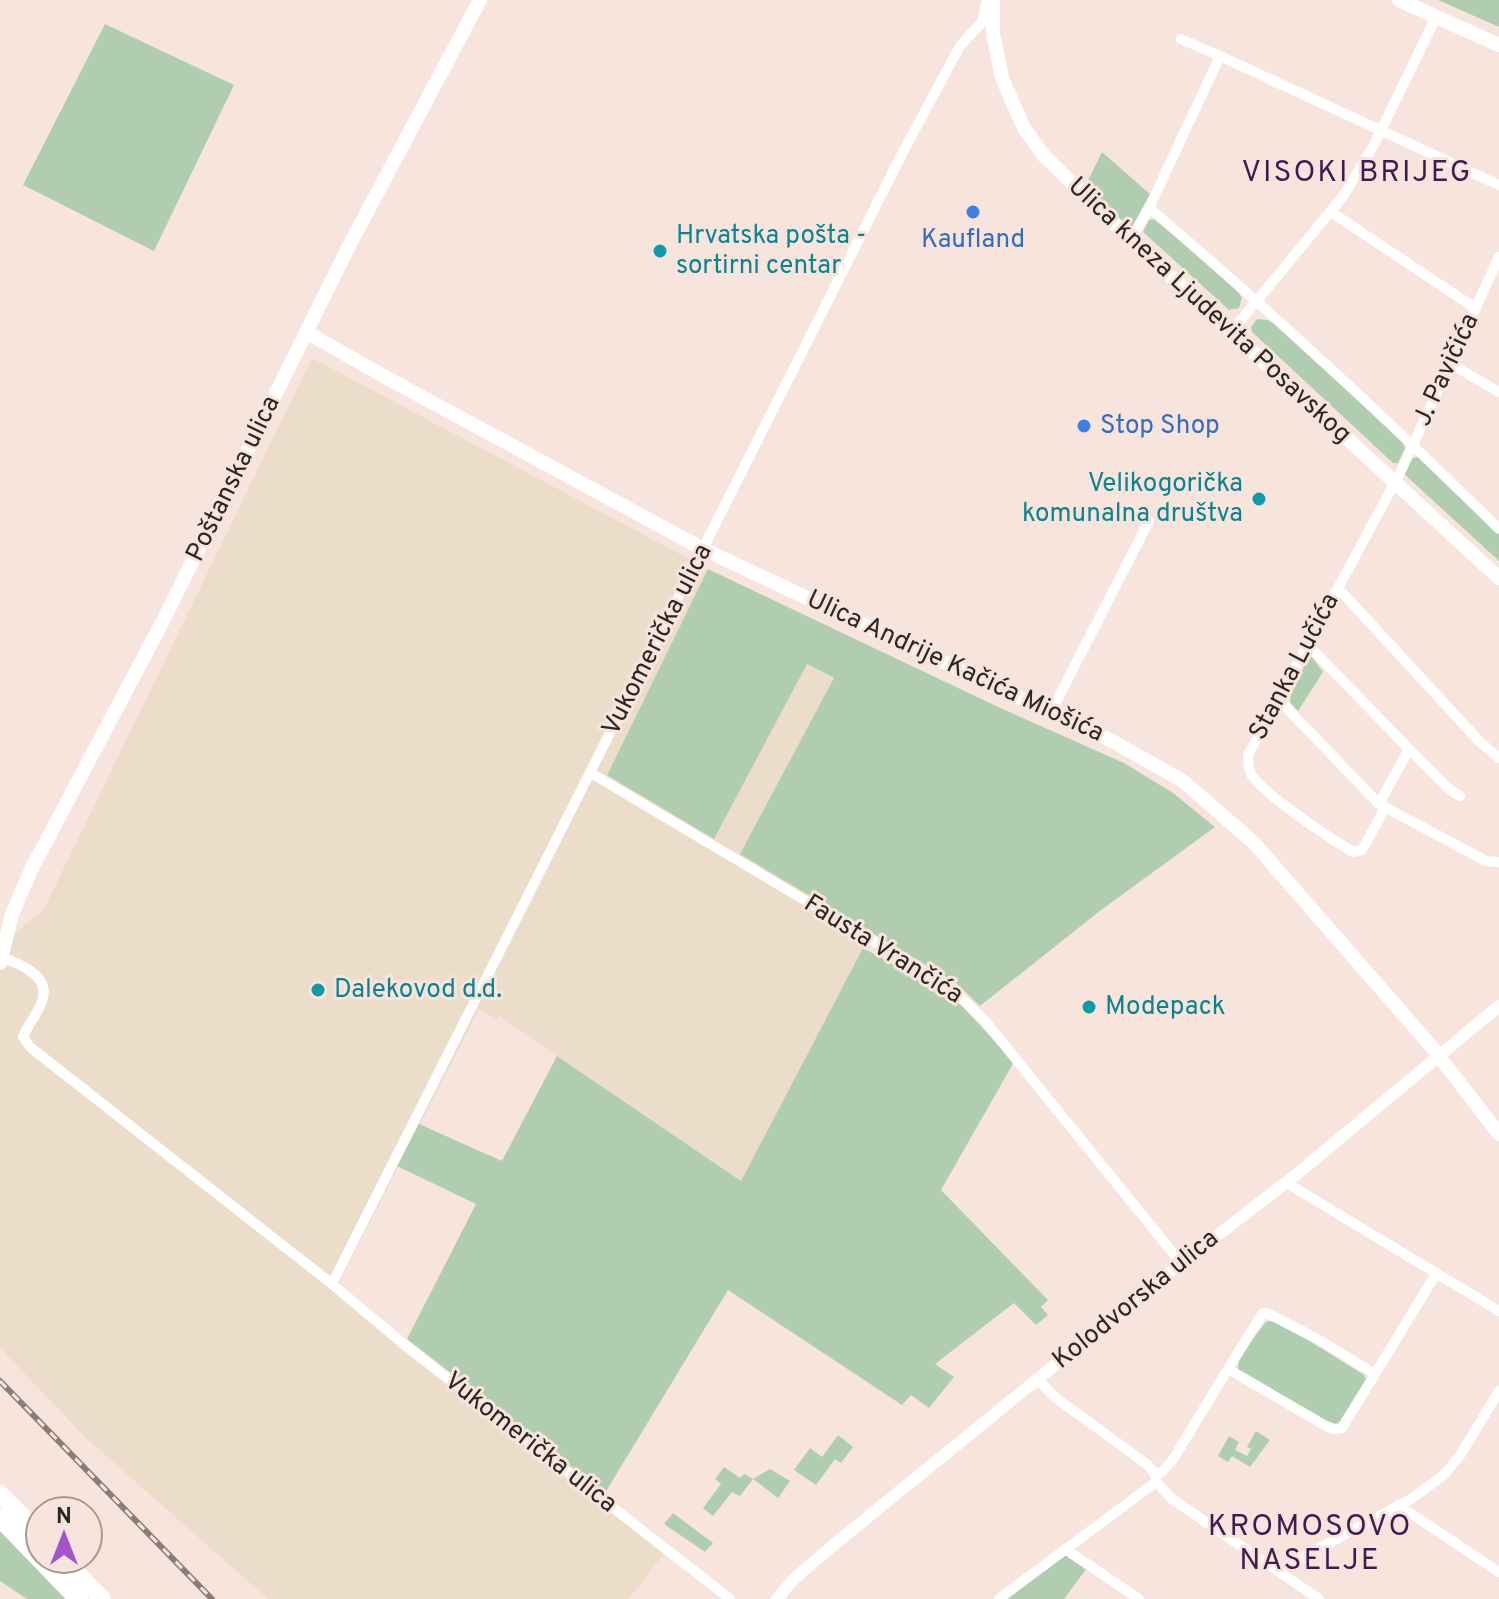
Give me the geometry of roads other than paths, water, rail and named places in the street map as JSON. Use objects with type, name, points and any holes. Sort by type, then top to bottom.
[{"type":"highway","points":[[0,1494],[24,1519]]},
{"type":"highway","points":[[0,1518],[79,1599]]},
{"type":"highway","points":[[79,1575],[102,1599]]},
{"type":"main road","name":"Poštanska ulica","points":[[1,960],[12,914],[32,868],[163,621],[377,191],[480,0]]},
{"type":"main road","name":"Ulica kneza Ljudevita Posavskog","points":[[990,0],[998,63],[1007,92],[1024,128],[1058,170],[1499,578]]},
{"type":"main road","points":[[1399,0],[1499,45]]},
{"type":"main road","name":"Ulica Andrije Kačića Miošića","points":[[306,332],[703,549],[1051,712],[1147,759],[1183,781],[1254,843],[1438,1055],[1499,1134]]},
{"type":"street","name":"Vukomerička ulica","points":[[332,1284],[904,150],[967,37],[982,22],[990,0]]},
{"type":"street","points":[[1232,331],[1331,212],[1359,172],[1436,17]]},
{"type":"street","points":[[1181,39],[1499,185]]},
{"type":"street","points":[[1131,240],[1220,56]]},
{"type":"street","points":[[1149,208],[1413,444],[1499,529]]},
{"type":"street","points":[[1331,212],[1475,308]]},
{"type":"street","name":"J. Pavičića","points":[[1394,482],[1499,257]]},
{"type":"street","points":[[1451,364],[1499,392]]},
{"type":"street","name":"Stanka Lučića","points":[[1382,806],[1362,850],[1356,853],[1290,809],[1255,778],[1250,771],[1248,755],[1394,482]]},
{"type":"street","points":[[1051,712],[1149,521]]},
{"type":"street","points":[[1338,588],[1480,742],[1499,758]]},
{"type":"street","points":[[1308,645],[1448,788],[1460,796]]},
{"type":"street","points":[[1279,700],[1382,806],[1486,861],[1499,862]]},
{"type":"street","points":[[1382,806],[1409,749]]},
{"type":"street","name":"Fausta Vrančića","points":[[591,773],[907,961],[957,994],[994,1031],[1181,1263]]},
{"type":"street","name":"Vukomerička ulica","points":[[1,960],[28,970],[39,978],[44,988],[43,998],[23,1037],[30,1047],[730,1599]]},
{"type":"street","name":"Kolodvorska ulica","points":[[777,1599],[793,1580],[831,1547],[1499,1006]]},
{"type":"street","points":[[1285,1182],[1499,1311]]},
{"type":"street","points":[[1228,1369],[1334,1429],[1342,1428],[1436,1274]]},
{"type":"street","points":[[999,1599],[1162,1472],[1172,1461],[1263,1313],[1321,1341],[1375,1374]]},
{"type":"street","points":[[1038,1380],[1056,1398],[1137,1456],[1172,1499],[1319,1599]]},
{"type":"street","points":[[1277,1571],[1398,1505],[1445,1474],[1461,1454],[1499,1391]]},
{"type":"street","points":[[1398,1505],[1499,1572]]},
{"type":"street","points":[[1065,1549],[1139,1599]]},
{"type":"railway","points":[[0,1381],[212,1599]]},
{"type":"place","name":"Kaufland","points":[[973,212]]},
{"type":"place","name":"Hrvatska pošta - sortirni centar","points":[[660,251]]},
{"type":"place","name":"Stop Shop","points":[[1084,426]]},
{"type":"place","name":"Velikogorička komunalna društva","points":[[1259,499]]},
{"type":"place","name":"Dalekovod d.d.","points":[[318,990]]},
{"type":"place","name":"Modepack","points":[[1089,1007]]},
{"type":"district","name":"VISOKI BRIJEG","points":[[1357,173]]},
{"type":"district","name":"KROMOSOVO NASELJE","points":[[1310,1544]]}]
